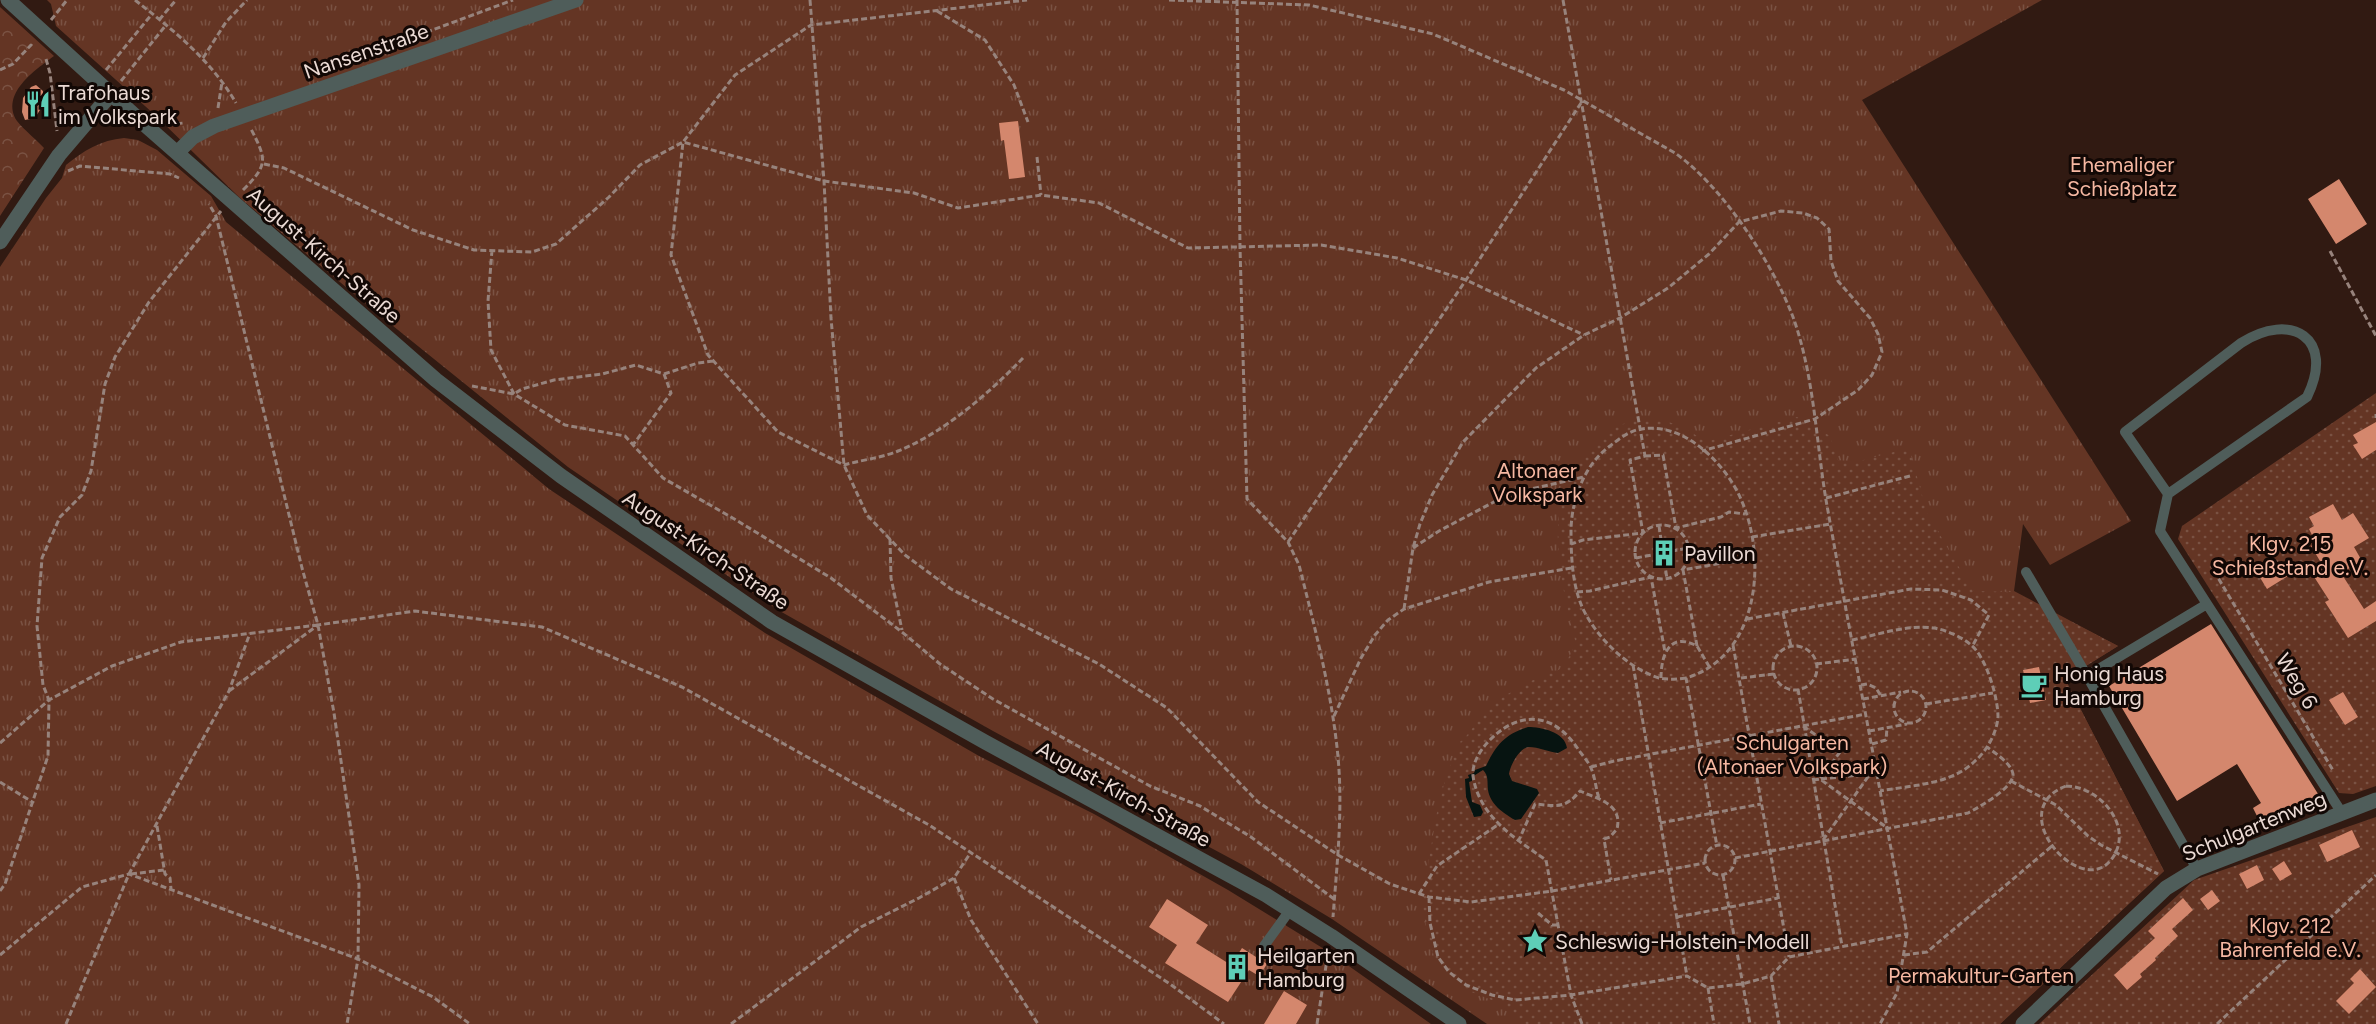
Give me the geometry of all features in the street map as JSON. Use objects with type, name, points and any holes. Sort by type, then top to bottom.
[{"type":"street","name":"August-Kirch-Straße","points":[[8,0],[44,30],[111,94],[231,201],[445,387],[561,476],[772,622],[1290,910],[1459,1024]]},
{"type":"street","name":"Nansenstraße","points":[[177,153],[194,137],[214,126],[576,0]]},
{"type":"street","points":[[0,242],[59,155],[111,94]]},
{"type":"street","name":"Schulgartenweg","points":[[2023,1024],[2166,888],[2197,869],[2376,800]]},
{"type":"lane","points":[[2168,494],[2125,432],[2241,343],[2259,332],[2275,329],[2292,330],[2306,336],[2314,348],[2318,363],[2315,381],[2307,397],[2168,494],[2160,531],[2342,813]]},
{"type":"lane","points":[[2026,572],[2197,869]]},
{"type":"lane","points":[[2087,676],[2207,604]]},
{"type":"lane","points":[[1264,946],[1290,910]]},
{"type":"path","points":[[44,30],[66,0]]},
{"type":"path","points":[[135,0],[203,58],[223,80],[236,103]]},
{"type":"path","points":[[159,20],[176,0]]},
{"type":"path","points":[[203,58],[226,22],[247,0]]},
{"type":"path","points":[[810,0],[824,181],[831,318],[844,465],[867,515],[905,555],[951,590],[1099,664],[1167,708],[1258,802],[1372,875],[1419,894],[1471,902],[1552,891],[1705,863]]},
{"type":"path","points":[[264,164],[284,168],[413,230],[474,250],[532,252],[556,244],[609,197],[640,165],[683,142],[735,75],[811,25],[1027,0]]},
{"type":"path","points":[[1168,0],[1309,5],[1433,34],[1564,90],[1675,153],[1692,165],[1711,184],[1739,222],[1771,271],[1793,318],[1815,419],[1826,498],[1907,934],[1897,993],[1880,1024]]},
{"type":"path","points":[[1563,0],[1645,456]]},
{"type":"path","points":[[1237,1],[1240,247],[1247,499],[1288,542],[1299,565],[1334,717],[1340,810],[1338,855]]},
{"type":"path","points":[[935,10],[985,40],[1014,85],[1028,122]]},
{"type":"path","points":[[97,81],[152,14]]},
{"type":"path","points":[[111,94],[166,25]]},
{"type":"path","points":[[0,70],[13,63],[31,45]]},
{"type":"path","points":[[46,59],[50,73],[57,131]]},
{"type":"path","points":[[217,111],[223,80]]},
{"type":"path","points":[[1288,542],[1466,280],[1582,101]]},
{"type":"path","points":[[231,201],[259,174],[264,164],[263,153],[252,131]]},
{"type":"path","points":[[683,142],[824,181],[914,193],[958,208],[1041,195],[1099,203],[1188,248],[1321,245],[1397,258],[1466,280],[1584,335]]},
{"type":"path","points":[[683,142],[671,255],[708,355],[778,432],[844,465],[897,451],[945,425],[1004,378],[1023,358]]},
{"type":"path","points":[[1037,157],[1041,195]]},
{"type":"path","points":[[61,174],[80,166],[170,174],[184,180]]},
{"type":"path","points":[[206,200],[216,216],[299,558],[318,625],[334,713],[359,885],[358,959],[347,1024]]},
{"type":"path","points":[[1404,609],[1413,548],[1432,495],[1463,442],[1536,368],[1584,335],[1620,318],[1668,288],[1709,254],[1739,222],[1781,211],[1803,213],[1816,218],[1829,229],[1831,261],[1838,281],[1870,318],[1878,334],[1882,352],[1872,375],[1858,390],[1815,419],[1702,451]]},
{"type":"path","points":[[0,891],[34,803],[48,756],[49,700],[43,685],[37,626],[42,558],[60,518],[82,495],[91,471],[105,384],[115,357],[149,302],[216,216]]},
{"type":"path","points":[[492,250],[488,301],[491,350],[514,394]]},
{"type":"path","points":[[2330,251],[2376,336]]},
{"type":"path","points":[[514,394],[522,389],[554,380],[602,374],[636,364],[664,374],[698,363],[713,361]]},
{"type":"path","points":[[633,445],[671,393],[664,374]]},
{"type":"path","points":[[470,386],[514,394],[565,424],[625,436],[663,478],[831,578],[940,664],[993,699],[1150,786],[1200,806],[1251,837],[1334,899]]},
{"type":"path","points":[[1660,428],[1677,433],[1702,451],[1730,480],[1741,498],[1752,537],[1754,585],[1747,619],[1733,645],[1710,668],[1686,678],[1661,678],[1633,665],[1599,633],[1584,610],[1572,568],[1574,506],[1584,477],[1604,450],[1623,436],[1640,429],[1660,428]]},
{"type":"path","points":[[1665,652],[1651,577],[1639,566],[1636,558],[1636,549],[1643,533],[1630,460],[1645,456],[1663,455],[1676,528],[1686,540],[1688,548],[1683,570],[1697,646],[1710,668]]},
{"type":"path","points":[[1826,498],[1910,476]]},
{"type":"path","points":[[1413,548],[1439,531],[1509,494],[1584,477]]},
{"type":"path","points":[[1571,544],[1583,540],[1643,533],[1659,526],[1676,528],[1721,517],[1729,512],[1745,514]]},
{"type":"path","points":[[1752,537],[1831,524]]},
{"type":"path","points":[[1659,526],[1667,579]]},
{"type":"path","points":[[890,539],[891,578],[902,632]]},
{"type":"path","points":[[1636,558],[1688,548]]},
{"type":"path","points":[[1577,592],[1651,577],[1667,579],[1683,570],[1728,562],[1742,562],[1753,555]]},
{"type":"path","points":[[1334,717],[1361,658],[1375,635],[1388,620],[1404,609],[1489,582],[1572,568]]},
{"type":"path","name":"Weg 6","points":[[2214,570],[2338,778]]},
{"type":"path","points":[[1747,619],[1911,589],[1942,590],[1971,600],[1989,615],[1973,646]]},
{"type":"path","points":[[0,743],[49,700],[112,666],[181,642],[415,611],[542,627],[682,687],[848,779],[971,852],[1170,984],[1224,1024]]},
{"type":"path","points":[[1783,613],[1791,646]]},
{"type":"path","points":[[229,691],[318,625]]},
{"type":"path","points":[[1852,640],[1904,630],[1934,628],[1950,633],[1973,646],[1986,665],[1998,716],[1995,732],[1987,747],[1976,761],[1958,774],[1938,781],[1880,791]]},
{"type":"path","points":[[66,1024],[129,874],[229,691],[251,632]]},
{"type":"path","points":[[1661,678],[1662,660],[1669,647],[1680,642],[1697,646]]},
{"type":"path","points":[[1733,645],[1741,678],[1749,736],[1789,957]]},
{"type":"path","points":[[1791,646],[1803,647],[1809,651],[1816,664],[1814,679],[1809,685],[1798,689],[1781,685],[1774,674],[1776,657],[1781,651],[1791,646]]},
{"type":"path","points":[[1816,664],[1856,659]]},
{"type":"path","points":[[1633,665],[1647,755],[1688,976]]},
{"type":"path","points":[[1741,678],[1774,674]]},
{"type":"path","points":[[1686,678],[1717,846]]},
{"type":"path","points":[[1861,686],[1867,684],[1876,688],[1881,696]]},
{"type":"path","points":[[1798,689],[1842,946]]},
{"type":"path","points":[[1863,699],[1906,692],[1919,694],[1927,709],[1922,719],[1912,723],[1869,731]]},
{"type":"path","points":[[1906,692],[1897,698],[1894,710],[1904,723],[1912,723]]},
{"type":"path","points":[[1926,704],[1993,693]]},
{"type":"path","points":[[1591,767],[1866,714]]},
{"type":"path","points":[[1582,1024],[1570,995],[1546,860],[1518,842],[1498,824],[1488,811],[1473,772],[1477,758],[1497,733],[1516,721],[1533,718],[1554,725],[1568,735],[1591,767],[1599,799]]},
{"type":"path","points":[[1803,726],[1840,752],[1820,779]]},
{"type":"path","points":[[1872,744],[1886,740],[1887,728]]},
{"type":"path","points":[[1735,858],[1968,813],[1994,798],[2011,781],[2013,774],[2008,765],[1987,747]]},
{"type":"path","points":[[1813,780],[1877,773]]},
{"type":"path","points":[[1823,840],[1870,774]]},
{"type":"path","points":[[1820,779],[1887,828]]},
{"type":"path","points":[[2011,781],[2047,799],[2073,819],[2088,836],[2175,883]]},
{"type":"path","points":[[0,782],[34,803]]},
{"type":"path","points":[[2066,786],[2076,786],[2094,793],[2104,802],[2118,826],[2115,852],[2110,862],[2096,869],[2084,869],[2070,863],[2052,846],[2044,834],[2042,824],[2047,799],[2057,790],[2066,786]]},
{"type":"path","points":[[1518,842],[1535,804],[1560,807],[1572,801],[1580,791],[1612,806],[1618,818],[1617,829],[1610,837],[1604,839],[1611,880]]},
{"type":"path","points":[[1660,823],[1761,804]]},
{"type":"path","points":[[156,824],[164,870],[170,878],[171,889]]},
{"type":"path","points":[[1419,894],[1437,866],[1498,824]]},
{"type":"path","points":[[1705,863],[1708,852],[1717,846],[1728,848],[1735,858]]},
{"type":"path","points":[[1904,955],[1927,952],[2052,846]]},
{"type":"path","points":[[731,1024],[861,927],[954,878],[971,852]]},
{"type":"path","points":[[1705,863],[1712,873],[1723,875],[1732,869],[1735,858]]},
{"type":"path","points":[[0,955],[82,887],[129,874],[164,870]]},
{"type":"path","points":[[129,874],[358,959],[434,997],[470,1024]]},
{"type":"path","points":[[1723,875],[1750,1024]]},
{"type":"path","points":[[2217,1024],[2376,875]]},
{"type":"path","points":[[954,878],[971,920],[1038,1024]]},
{"type":"path","points":[[1429,897],[1430,923],[1438,957],[1449,972],[1466,985],[1492,995],[1515,1000],[1570,995],[1688,976],[1708,988],[1743,984],[1771,976],[1789,957],[1907,934]]},
{"type":"path","points":[[1677,917],[1778,898]]},
{"type":"path","points":[[1538,913],[1552,925],[1558,925]]},
{"type":"path","points":[[1771,976],[1779,1024]]},
{"type":"path","points":[[1708,988],[1714,1024]]},
{"type":"green space","name":"Altonaer Volkspark","points":[[47,0],[2042,0],[1862,100],[2131,521],[2050,565],[2023,524],[2014,591],[2118,646],[2065,679],[2164,871],[2000,1024],[1487,1024],[1332,919],[1241,864],[993,731],[778,610],[568,467],[372,309],[240,198],[155,115],[56,26],[51,4]]},
{"type":"green space","points":[[0,7],[54,56],[29,76],[16,92],[13,111],[17,121],[44,148],[0,216]]},
{"type":"green space","points":[[124,138],[138,140],[157,150],[211,196],[226,222],[549,489],[765,633],[979,756],[1094,814],[1228,890],[1329,952],[1431,1024],[0,1024],[0,267],[62,178],[66,165],[93,147]]},
{"type":"green space","name":"Klgv. 215 Schießstand e.V.","points":[[2376,393],[2376,786],[2353,794],[2339,793],[2178,539],[2182,526]]},
{"type":"green space","name":"Schulgarten (Altonaer Volkspark)","points":[[1797,417],[1830,436],[1838,460],[1852,463],[1909,448],[1927,513],[1973,591],[2013,592],[2118,646],[2065,679],[2164,871],[2000,1024],[1523,1024],[1499,1003],[1464,989],[1441,971],[1429,944],[1422,903],[1436,817],[1445,780],[1457,748],[1482,716],[1503,697],[1526,683],[1563,668],[1576,644],[1563,585],[1558,541],[1563,498],[1573,472],[1588,450],[1607,433],[1629,422],[1653,419],[1679,425],[1705,442]]},
{"type":"green space","name":"Klgv. 212 Bahrenfeld e.V.","points":[[2376,817],[2376,1024],[2039,1024],[2194,880]]},
{"type":"shaded area","points":[[1528,727],[1546,729],[1557,734],[1567,748],[1558,753],[1529,747],[1525,748],[1516,758],[1509,774],[1512,781],[1537,789],[1539,793],[1521,819],[1515,820],[1494,804],[1489,795],[1487,777],[1483,770],[1472,777],[1472,781],[1469,782],[1472,802],[1480,805],[1483,812],[1481,816],[1474,817],[1466,797],[1465,779],[1469,778],[1468,775],[1474,773],[1475,770],[1486,766],[1498,746],[1507,737]]},
{"type":"building","points":[[36,85],[43,91],[43,105],[35,118],[25,120],[22,112],[23,98],[31,87]]},
{"type":"building","points":[[1018,121],[1025,177],[1009,179],[1004,140],[1001,141],[999,123]]},
{"type":"building","points":[[2339,179],[2367,224],[2336,244],[2308,199]]},
{"type":"building","points":[[2376,422],[2376,450],[2362,459],[2353,445],[2358,443],[2353,435]]},
{"type":"building","points":[[2333,504],[2342,520],[2353,513],[2369,538],[2354,547],[2362,561],[2341,573],[2364,609],[2376,601],[2376,621],[2348,638],[2325,602],[2329,600],[2309,569],[2320,561],[2311,546],[2316,543],[2309,529],[2314,526],[2309,517]]},
{"type":"building","name":"Pavillon","points":[[1664,544],[1670,547],[1673,553],[1670,559],[1664,562],[1658,559],[1655,553],[1658,547]]},
{"type":"building","points":[[2272,562],[2275,567],[2281,563],[2288,576],[2267,589],[2256,571]]},
{"type":"building","points":[[2211,624],[2320,797],[2261,824],[2253,808],[2261,803],[2237,764],[2177,801],[2109,686]]},
{"type":"building","name":"Honig Haus Hamburg","points":[[2039,667],[2046,700],[2030,703],[2023,670]]},
{"type":"building","points":[[2343,692],[2358,717],[2345,725],[2329,700]]},
{"type":"building","points":[[2352,830],[2360,847],[2327,862],[2319,845]]},
{"type":"building","points":[[2284,861],[2292,874],[2280,881],[2272,869]]},
{"type":"building","points":[[2257,865],[2264,880],[2247,889],[2239,874]]},
{"type":"building","points":[[2212,890],[2220,901],[2208,910],[2200,899]]},
{"type":"building","points":[[2183,898],[2193,910],[2172,929],[2178,936],[2140,974],[2142,977],[2127,990],[2114,975],[2155,938],[2148,931]]},
{"type":"building","points":[[1167,899],[1208,925],[1196,943],[1231,965],[1242,948],[1267,964],[1259,976],[1249,970],[1228,1002],[1165,963],[1177,945],[1149,927]]},
{"type":"building","points":[[2360,969],[2376,987],[2349,1014],[2336,1001],[2354,983],[2350,979]]},
{"type":"building","points":[[1284,991],[1307,1005],[1296,1024],[1264,1024]]},
{"type":"place","name":"Trafohaus im Volkspark","points":[[38,104]]},
{"type":"place","name":"Pavillon","points":[[1664,553]]},
{"type":"place","name":"Honig Haus Hamburg","points":[[2034,685]]},
{"type":"place","name":"Schleswig-Holstein-Modell","points":[[1535,941]]},
{"type":"place","name":"Heilgarten Hamburg","points":[[1237,967]]},
{"type":"park label","name":"Ehemaliger Schießplatz","points":[[2122,176]]},
{"type":"park label","name":"Permakultur-Garten","points":[[1981,975]]}]
